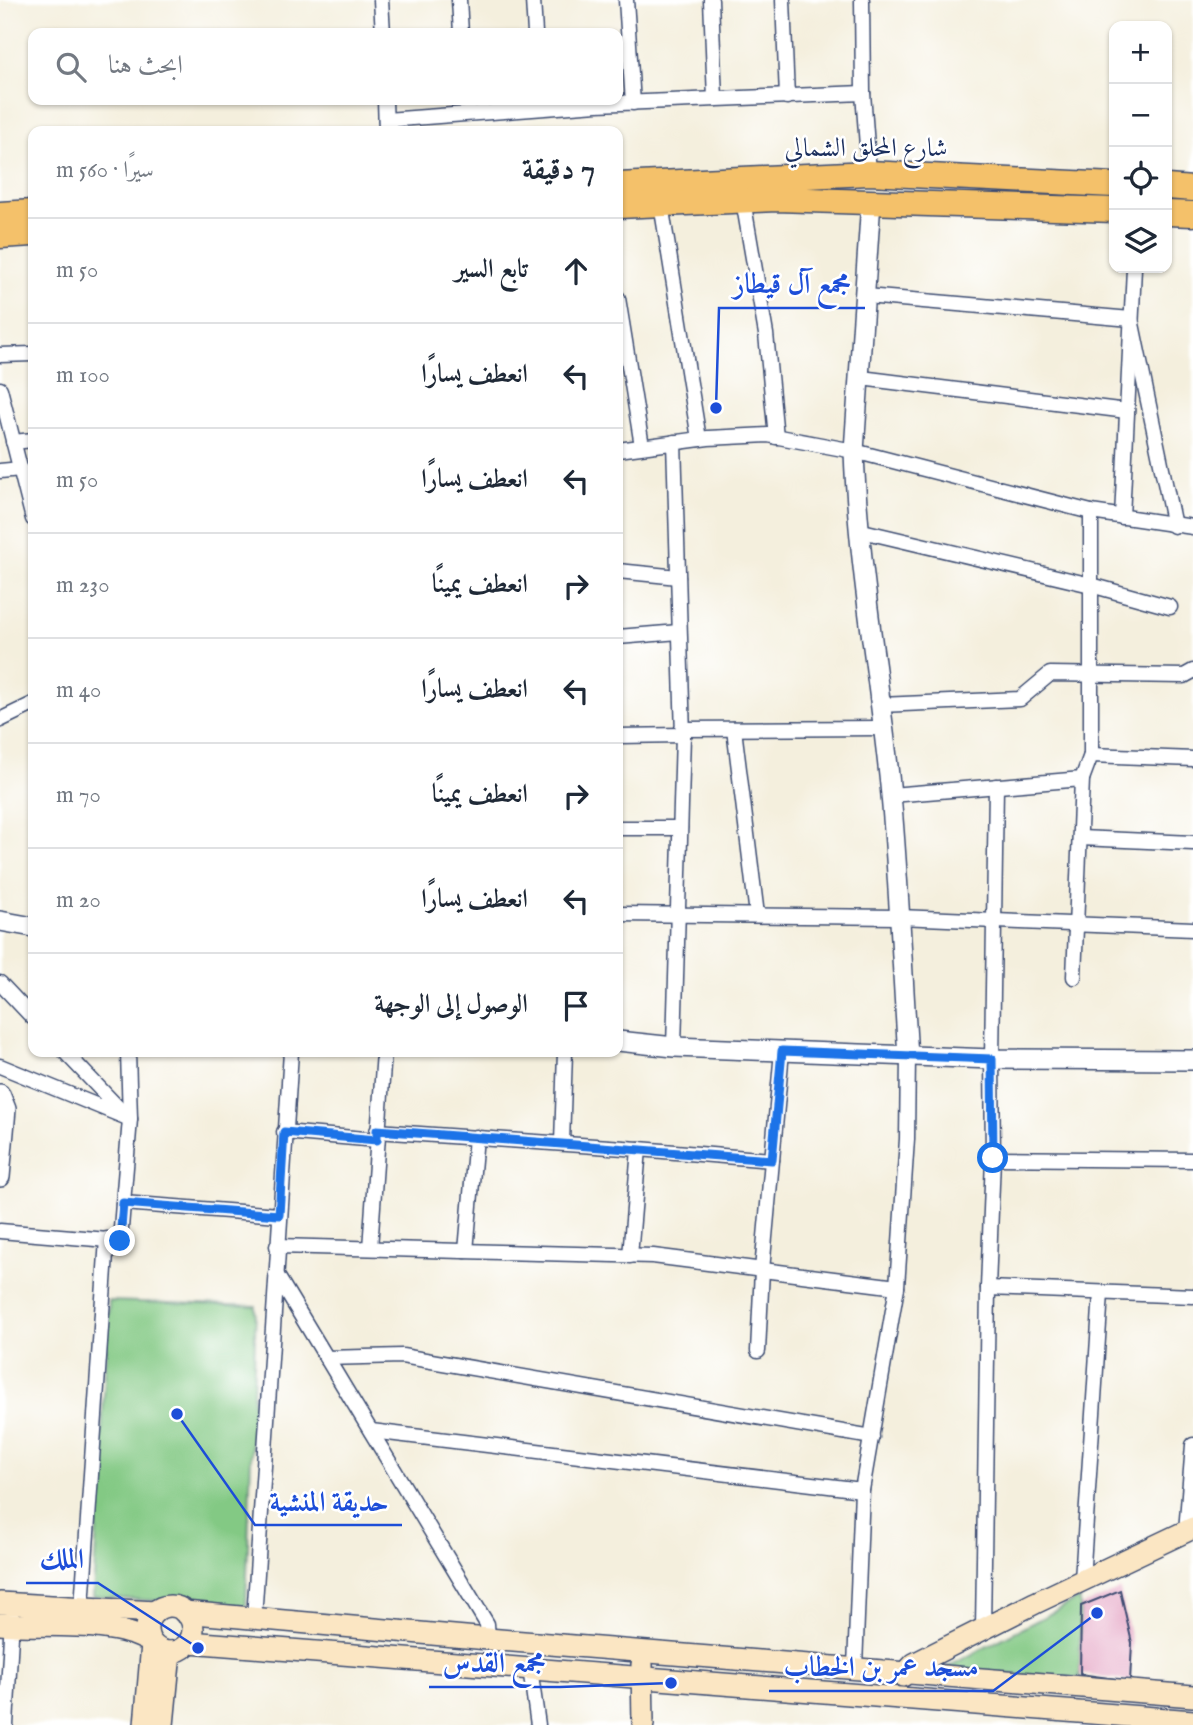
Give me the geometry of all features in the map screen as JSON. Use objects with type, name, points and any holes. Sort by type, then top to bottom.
[{"type":"highway","name":"شارع المحلق الشمالي","points":[[623,185],[870,174],[1109,185]]},
{"type":"highway","points":[[870,174],[890,187],[870,201],[849,190],[850,183],[870,174]]},
{"type":"highway","points":[[1172,187],[1193,189]]},
{"type":"highway","name":"شارع المحلق الشمالي","points":[[623,206],[743,200],[870,201],[1109,210]]},
{"type":"highway","points":[[0,214],[28,212]]},
{"type":"highway","points":[[1172,213],[1193,214]]},
{"type":"highway","points":[[0,236],[28,234]]},
{"type":"main road","points":[[885,1696],[914,1664],[1189,1529]]},
{"type":"main road","points":[[6,1603],[155,1612],[169,1606],[184,1612],[254,1619],[1193,1696]]},
{"type":"main road","points":[[155,1612],[147,1623],[147,1635],[165,1645]]},
{"type":"main road","points":[[165,1645],[193,1630],[192,1623],[184,1612]]},
{"type":"main road","points":[[6,1625],[117,1629],[165,1645],[530,1668],[885,1696],[1045,1717],[1193,1722]]},
{"type":"main road","points":[[160,1725],[165,1645]]},
{"type":"main road","points":[[642,1650],[643,1725]]},
{"type":"street","points":[[382,0],[383,28]]},
{"type":"street","points":[[459,0],[461,28]]},
{"type":"street","points":[[533,0],[535,28]]},
{"type":"street","points":[[625,0],[633,103]]},
{"type":"street","points":[[711,0],[715,99]]},
{"type":"street","points":[[783,0],[787,97]]},
{"type":"street","points":[[862,0],[863,93],[870,174]]},
{"type":"street","points":[[623,103],[863,93]]},
{"type":"street","points":[[386,105],[386,126],[463,107],[514,105]]},
{"type":"street","points":[[743,200],[766,334],[776,437]]},
{"type":"street","points":[[855,1667],[862,1490],[897,1287],[907,1139],[908,1056],[891,795],[858,530],[854,451],[861,378],[870,201]]},
{"type":"street","points":[[661,204],[699,439]]},
{"type":"street","points":[[1122,517],[1134,273]]},
{"type":"street","points":[[866,296],[1130,319]]},
{"type":"street","points":[[1130,319],[1174,526]]},
{"type":"street","points":[[623,329],[642,446]]},
{"type":"street","points":[[0,355],[28,354]]},
{"type":"street","points":[[861,378],[1127,411]]},
{"type":"street","points":[[1,398],[28,500]]},
{"type":"street","points":[[623,449],[699,439],[776,437],[854,451],[1091,512],[1193,527]]},
{"type":"street","points":[[13,442],[28,440]]},
{"type":"street","points":[[674,442],[682,732],[674,1047]]},
{"type":"street","points":[[0,471],[20,469]]},
{"type":"street","points":[[1074,977],[1082,779],[1091,755],[1091,512]]},
{"type":"street","points":[[858,530],[1091,585],[1170,607]]},
{"type":"street","points":[[623,572],[678,577]]},
{"type":"street","points":[[623,637],[679,632]]},
{"type":"street","points":[[880,705],[1020,699],[1051,674],[1184,676],[1193,671]]},
{"type":"street","points":[[0,720],[28,706]]},
{"type":"street","points":[[623,736],[734,729],[883,728]]},
{"type":"street","points":[[734,729],[757,915]]},
{"type":"street","points":[[1091,755],[1193,759]]},
{"type":"street","points":[[891,795],[1082,779]]},
{"type":"street","points":[[983,1629],[988,1288],[993,1158],[996,786]]},
{"type":"street","points":[[623,828],[680,828]]},
{"type":"street","points":[[1080,838],[1193,844]]},
{"type":"street","points":[[623,914],[899,918],[1193,929]]},
{"type":"street","points":[[0,921],[28,927]]},
{"type":"street","points":[[0,983],[28,1013]]},
{"type":"street","points":[[623,1042],[674,1047],[992,1059],[1193,1060]]},
{"type":"street","points":[[758,1350],[762,1270],[782,1051]]},
{"type":"street","points":[[70,1057],[130,1119]]},
{"type":"street","points":[[0,1231],[120,1241],[130,1119],[128,1057]]},
{"type":"street","points":[[254,1619],[291,1057]]},
{"type":"street","points":[[370,1248],[384,1057]]},
{"type":"street","points":[[562,1143],[565,1057]]},
{"type":"street","points":[[0,1066],[130,1119]]},
{"type":"street","points":[[0,1094],[6,1109],[0,1177]]},
{"type":"street","points":[[284,1132],[476,1137],[772,1160]]},
{"type":"street","points":[[466,1251],[476,1137]]},
{"type":"street","points":[[630,1256],[639,1149]]},
{"type":"street","points":[[993,1158],[1193,1160]]},
{"type":"street","points":[[123,1203],[279,1215]]},
{"type":"street","points":[[82,1607],[107,1239]]},
{"type":"street","points":[[277,1246],[653,1256],[897,1287]]},
{"type":"street","points":[[276,1274],[487,1623],[488,1639]]},
{"type":"street","points":[[988,1288],[1193,1296]]},
{"type":"street","points":[[1082,1580],[1101,1293]]},
{"type":"street","points":[[326,1358],[402,1356],[872,1437]]},
{"type":"street","points":[[370,1431],[862,1490]]},
{"type":"street","points":[[1189,1529],[1193,1445]]},
{"type":"street","points":[[6,1603],[6,1725]]},
{"type":"street","points":[[530,1668],[538,1725]]},
{"type":"green space","points":[[109,1301],[256,1306],[246,1606],[93,1597]]},
{"type":"green space","points":[[1080,1598],[1080,1678],[940,1671]]},
{"type":"building","points":[[1120,1590],[1132,1643],[1130,1681],[1080,1674],[1081,1606]]},
{"type":"place","name":"مجمع آل قيطاز","points":[[716,408]]},
{"type":"place","name":"حديقة المنشية","points":[[177,1414]]},
{"type":"place","name":"مسجد عمر بن الخطاب","points":[[1097,1613]]},
{"type":"place","name":"الملك","points":[[198,1648]]},
{"type":"place","name":"مجمع القدس","points":[[671,1683]]},
{"type":"route","points":[[120,1241],[123,1203],[279,1215],[284,1132],[377,1140],[377,1130],[772,1160],[782,1051],[992,1059],[993,1158]]}]
